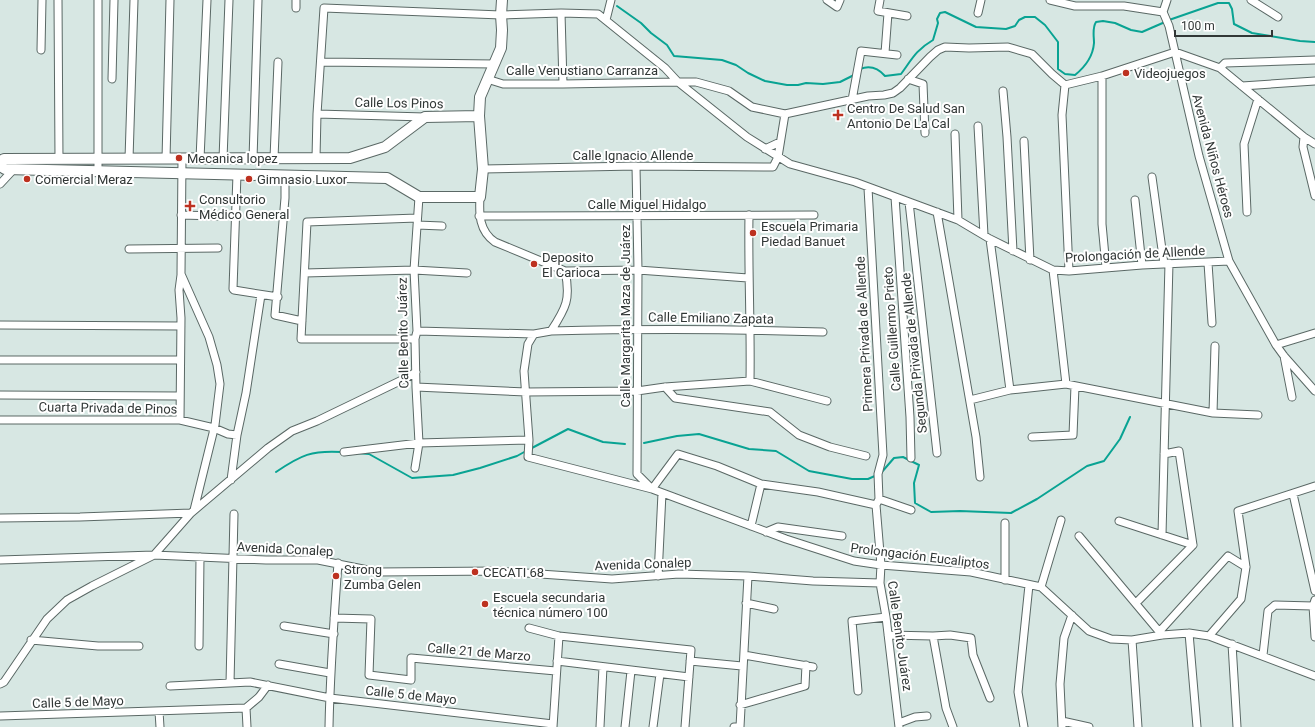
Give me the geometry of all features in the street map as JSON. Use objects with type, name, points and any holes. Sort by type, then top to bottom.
[{"type":"street","points":[[41,50],[42,0]]},
{"type":"street","points":[[58,0],[58,159]]},
{"type":"street","points":[[98,0],[98,171]]},
{"type":"street","points":[[112,79],[114,0]]},
{"type":"street","points":[[129,159],[134,0]]},
{"type":"street","points":[[166,159],[170,0]]},
{"type":"street","points":[[200,159],[207,0]]},
{"type":"street","points":[[223,159],[229,0]]},
{"type":"street","points":[[253,159],[258,0]]},
{"type":"street","points":[[502,0],[501,48],[480,97],[479,116],[483,169],[479,216],[489,238],[565,271],[638,270],[748,278]]},
{"type":"street","points":[[606,20],[611,0]]},
{"type":"street","points":[[827,0],[837,7],[840,0]]},
{"type":"street","points":[[880,0],[878,11],[907,16]]},
{"type":"street","points":[[978,14],[982,0]]},
{"type":"street","points":[[1050,0],[1124,6],[1165,5]]},
{"type":"street","points":[[1251,0],[1278,17]]},
{"type":"street","name":"Avenida Niños Héroes","points":[[1165,5],[1199,156],[1229,261]]},
{"type":"street","points":[[316,158],[317,114],[324,8],[501,15],[561,13],[598,14],[665,68],[678,82],[747,137],[778,157],[785,114],[868,96],[893,93],[900,88],[938,50],[945,47],[1008,47],[1032,54],[1052,74],[1065,84],[1102,76],[1175,52],[1220,68],[1304,137],[1315,144]]},
{"type":"street","points":[[561,13],[563,84]]},
{"type":"street","points":[[885,53],[888,13]]},
{"type":"street","points":[[852,100],[861,51],[897,55]]},
{"type":"street","points":[[1220,68],[1225,63],[1315,60]]},
{"type":"street","points":[[274,158],[278,62]]},
{"type":"street","points":[[321,62],[495,64]]},
{"type":"street","points":[[1102,76],[1102,224],[1106,267]]},
{"type":"street","name":"Calle Venustiano Carranza","points":[[487,78],[503,84],[696,82],[729,91],[752,107],[785,114]]},
{"type":"street","points":[[908,79],[923,84],[926,133]]},
{"type":"street","points":[[1242,86],[1315,81]]},
{"type":"street","points":[[1065,84],[1062,115],[1069,271]]},
{"type":"street","points":[[1003,91],[1008,137],[1013,251]]},
{"type":"street","points":[[1247,212],[1244,144],[1258,99]]},
{"type":"street","name":"Calle Los Pinos","points":[[317,114],[425,117],[479,116]]},
{"type":"street","points":[[0,161],[4,159],[350,158],[384,147],[425,117]]},
{"type":"street","points":[[978,126],[984,235]]},
{"type":"street","points":[[955,134],[958,220]]},
{"type":"street","points":[[1304,137],[1303,147],[1315,196]]},
{"type":"street","points":[[1024,141],[1030,260]]},
{"type":"street","points":[[765,149],[780,142]]},
{"type":"street","name":"Prolongación de Allende","points":[[778,157],[790,164],[855,182],[958,220],[990,239],[1052,270],[1069,271],[1106,267],[1229,261]]},
{"type":"street","name":"Calle Ignacio Allende","points":[[483,169],[636,166],[773,167],[778,157]]},
{"type":"street","points":[[349,176],[350,158]]},
{"type":"street","points":[[180,420],[181,326],[179,290],[181,274],[182,159]]},
{"type":"street","points":[[0,166],[14,169],[387,178],[419,197],[480,197]]},
{"type":"street","name":"Calle Margarita Maza de Juárez","points":[[636,166],[638,270],[637,441]]},
{"type":"street","points":[[0,184],[14,169]]},
{"type":"street","points":[[237,174],[233,289],[278,297]]},
{"type":"street","points":[[285,175],[285,198],[278,297],[275,316],[302,321]]},
{"type":"street","points":[[1152,177],[1167,264],[1166,404],[1162,535]]},
{"type":"street","name":"Primera Privada de Allende","points":[[868,188],[883,455]]},
{"type":"street","name":"Calle Benito Juárez","points":[[416,468],[419,443],[416,387],[415,340],[417,330],[414,270],[419,197]]},
{"type":"street","name":"Calle Guillermo Prieto","points":[[895,197],[910,417],[911,458]]},
{"type":"street","points":[[1135,200],[1142,265]]},
{"type":"street","name":"Segunda Privada de Allende","points":[[909,202],[937,453]]},
{"type":"street","points":[[937,212],[970,400],[980,477]]},
{"type":"street","points":[[181,215],[217,216]]},
{"type":"street","points":[[749,215],[748,278],[751,330],[750,381]]},
{"type":"street","name":"Calle Miguel Hidalgo","points":[[479,216],[636,217],[814,215]]},
{"type":"street","points":[[415,340],[301,339],[307,222],[417,222],[442,226]]},
{"type":"street","points":[[990,239],[1010,390]]},
{"type":"street","points":[[129,249],[218,248]]},
{"type":"street","points":[[1229,261],[1276,345],[1315,391]]},
{"type":"street","points":[[1208,262],[1212,324]]},
{"type":"street","points":[[305,273],[414,270],[467,273]]},
{"type":"street","points":[[1052,270],[1066,384]]},
{"type":"street","points":[[551,331],[563,313],[567,302],[567,281],[565,271]]},
{"type":"street","points":[[181,274],[209,337],[217,365],[220,384],[214,428],[192,512]]},
{"type":"street","points":[[231,480],[261,295]]},
{"type":"street","points":[[0,326],[181,326]]},
{"type":"street","name":"Calle Emiliano Zapata","points":[[534,334],[551,331],[638,329],[823,332]]},
{"type":"street","points":[[417,330],[534,334]]},
{"type":"street","points":[[1276,345],[1315,333]]},
{"type":"street","name":"Prolongación Eucaliptos","points":[[534,334],[528,344],[524,372],[529,440],[528,457],[652,489],[766,532],[854,561],[881,565],[971,572],[1041,587]]},
{"type":"street","points":[[1214,413],[1215,346]]},
{"type":"street","points":[[1284,356],[1292,397]]},
{"type":"street","points":[[0,360],[180,360]]},
{"type":"street","points":[[0,684],[4,682],[31,640],[47,619],[67,600],[99,582],[154,555],[192,512],[268,448],[292,431],[377,392],[416,372]]},
{"type":"street","points":[[416,387],[526,392],[637,391],[665,387],[750,381],[827,401]]},
{"type":"street","points":[[970,400],[1010,390],[1066,384],[1214,413],[1258,415]]},
{"type":"street","points":[[1032,437],[1073,435],[1075,386]]},
{"type":"street","points":[[665,387],[675,398],[770,412],[799,435],[830,448],[866,456]]},
{"type":"street","points":[[0,395],[180,396]]},
{"type":"street","name":"Cuarta Privada de Pinos","points":[[0,420],[180,420],[214,428],[228,434],[238,434]]},
{"type":"street","points":[[344,452],[419,443],[529,440]]},
{"type":"street","name":"Prolongación Eucaliptos","points":[[637,441],[637,474],[652,489]]},
{"type":"street","points":[[1164,454],[1179,451],[1193,544]]},
{"type":"street","points":[[652,489],[678,454],[717,466],[761,484],[878,502],[911,510]]},
{"type":"street","name":"Calle Benito Juárez","points":[[883,455],[878,474],[881,565],[880,583],[886,617],[899,725]]},
{"type":"street","points":[[751,526],[761,484]]},
{"type":"street","points":[[1209,636],[1241,599],[1246,567],[1238,512],[1315,486]]},
{"type":"street","points":[[658,576],[662,493]]},
{"type":"street","points":[[1293,494],[1315,591]]},
{"type":"street","points":[[0,518],[80,517],[192,512]]},
{"type":"street","points":[[230,683],[234,514]]},
{"type":"street","points":[[1061,520],[1041,587],[1089,631],[1111,639],[1132,640],[1161,633],[1189,633],[1209,636],[1315,676]]},
{"type":"street","points":[[1118,521],[1193,544]]},
{"type":"street","points":[[1005,523],[1005,580]]},
{"type":"street","points":[[766,532],[778,527],[842,536]]},
{"type":"street","points":[[1079,536],[1161,633]]},
{"type":"street","points":[[1136,603],[1193,544]]},
{"type":"street","name":"Avenida Conalep","points":[[0,560],[154,555],[266,560],[318,560],[378,572],[497,571],[612,579],[679,574],[748,576],[814,582],[880,583]]},
{"type":"street","points":[[1161,633],[1228,556],[1246,567]]},
{"type":"street","points":[[200,557],[200,646]]},
{"type":"street","points":[[329,727],[330,672],[334,634],[338,563]]},
{"type":"street","points":[[734,727],[740,727],[742,666],[744,655],[748,576]]},
{"type":"street","points":[[1024,727],[1018,692],[1029,585]]},
{"type":"street","points":[[746,603],[774,609]]},
{"type":"street","points":[[1262,655],[1268,611],[1275,605],[1314,603],[1315,637]]},
{"type":"street","points":[[1072,615],[1064,638],[1060,684],[1062,724],[1089,727]]},
{"type":"street","points":[[858,691],[852,621],[886,617]]},
{"type":"street","name":"Calle 21 de Marzo","points":[[334,618],[371,619],[369,675],[411,680],[411,658],[556,671]]},
{"type":"street","points":[[284,626],[334,634]]},
{"type":"street","points":[[529,628],[559,636],[691,650],[685,727]]},
{"type":"street","points":[[1189,633],[1197,727]]},
{"type":"street","points":[[888,635],[950,635],[968,637],[972,640],[973,655],[990,698]]},
{"type":"street","points":[[553,725],[559,636]]},
{"type":"street","points":[[933,636],[946,708],[954,727]]},
{"type":"street","points":[[31,640],[98,646],[139,646]]},
{"type":"street","points":[[1132,640],[1138,727]]},
{"type":"street","points":[[1232,644],[1237,727]]},
{"type":"street","points":[[740,705],[804,686],[810,666],[744,655]]},
{"type":"street","points":[[557,661],[689,677]]},
{"type":"street","points":[[690,661],[742,666]]},
{"type":"street","points":[[278,664],[330,672]]},
{"type":"street","points":[[600,727],[603,667]]},
{"type":"street","points":[[625,727],[631,671]]},
{"type":"street","points":[[653,727],[660,674]]},
{"type":"street","name":"Calle 5 de Mayo","points":[[170,686],[250,682],[330,698],[553,725]]},
{"type":"street","points":[[247,727],[246,708],[259,697],[268,685]]},
{"type":"street","name":"Calle 5 de Mayo","points":[[0,716],[246,708]]},
{"type":"street","points":[[159,711],[160,727]]},
{"type":"street","points":[[899,725],[915,717],[927,716]]},
{"type":"waterway","points":[[1169,20],[1218,3],[1229,3],[1232,9],[1234,24],[1252,33],[1315,42]]},
{"type":"waterway","points":[[617,6],[641,23],[667,45],[674,56],[722,60],[736,65],[748,73],[765,81],[787,85],[840,82],[854,75]]},
{"type":"waterway","points":[[860,69],[867,67],[874,68],[885,76],[901,74],[918,51],[933,40],[938,23],[937,19],[940,13],[945,12],[976,27],[1006,29],[1015,26],[1019,20],[1025,17],[1035,17],[1045,25],[1058,42],[1058,69],[1065,74],[1075,75],[1085,65],[1092,52],[1096,22],[1103,21],[1115,23],[1131,30],[1142,32],[1165,22]]},
{"type":"waterway","points":[[881,473],[894,458],[903,457],[919,465],[914,483],[915,503],[931,512],[960,511],[1011,513],[1037,499],[1087,466],[1104,461],[1120,439],[1130,417]]},
{"type":"waterway","points":[[530,449],[568,429],[603,442],[625,444]]},
{"type":"waterway","points":[[644,443],[677,436],[699,434],[749,449],[776,451],[809,471],[852,479],[868,479],[877,475]]},
{"type":"waterway","points":[[357,453],[369,454],[412,478],[453,475],[517,456],[526,451]]},
{"type":"waterway","points":[[276,472],[293,461],[307,455],[323,452],[342,452]]},
{"type":"place","name":"Videojuegos","points":[[1126,73]]},
{"type":"place","name":"Centro De Salud San Antonio De La Cal","points":[[838,115]]},
{"type":"place","name":"Mecanica lopez","points":[[179,158]]},
{"type":"place","name":"Comercial Meraz","points":[[27,179]]},
{"type":"place","name":"Gimnasio Luxor","points":[[249,179]]},
{"type":"place","name":"Consultorio Médico General","points":[[190,206]]},
{"type":"place","name":"Escuela Primaria Piedad Banuet","points":[[753,233]]},
{"type":"place","name":"Deposito El Carioca","points":[[534,264]]},
{"type":"place","name":"CECATI 68","points":[[475,572]]},
{"type":"place","name":"Strong Zumba Gelen","points":[[336,576]]},
{"type":"place","name":"Escuela secundaria técnica número 100","points":[[485,604]]}]
